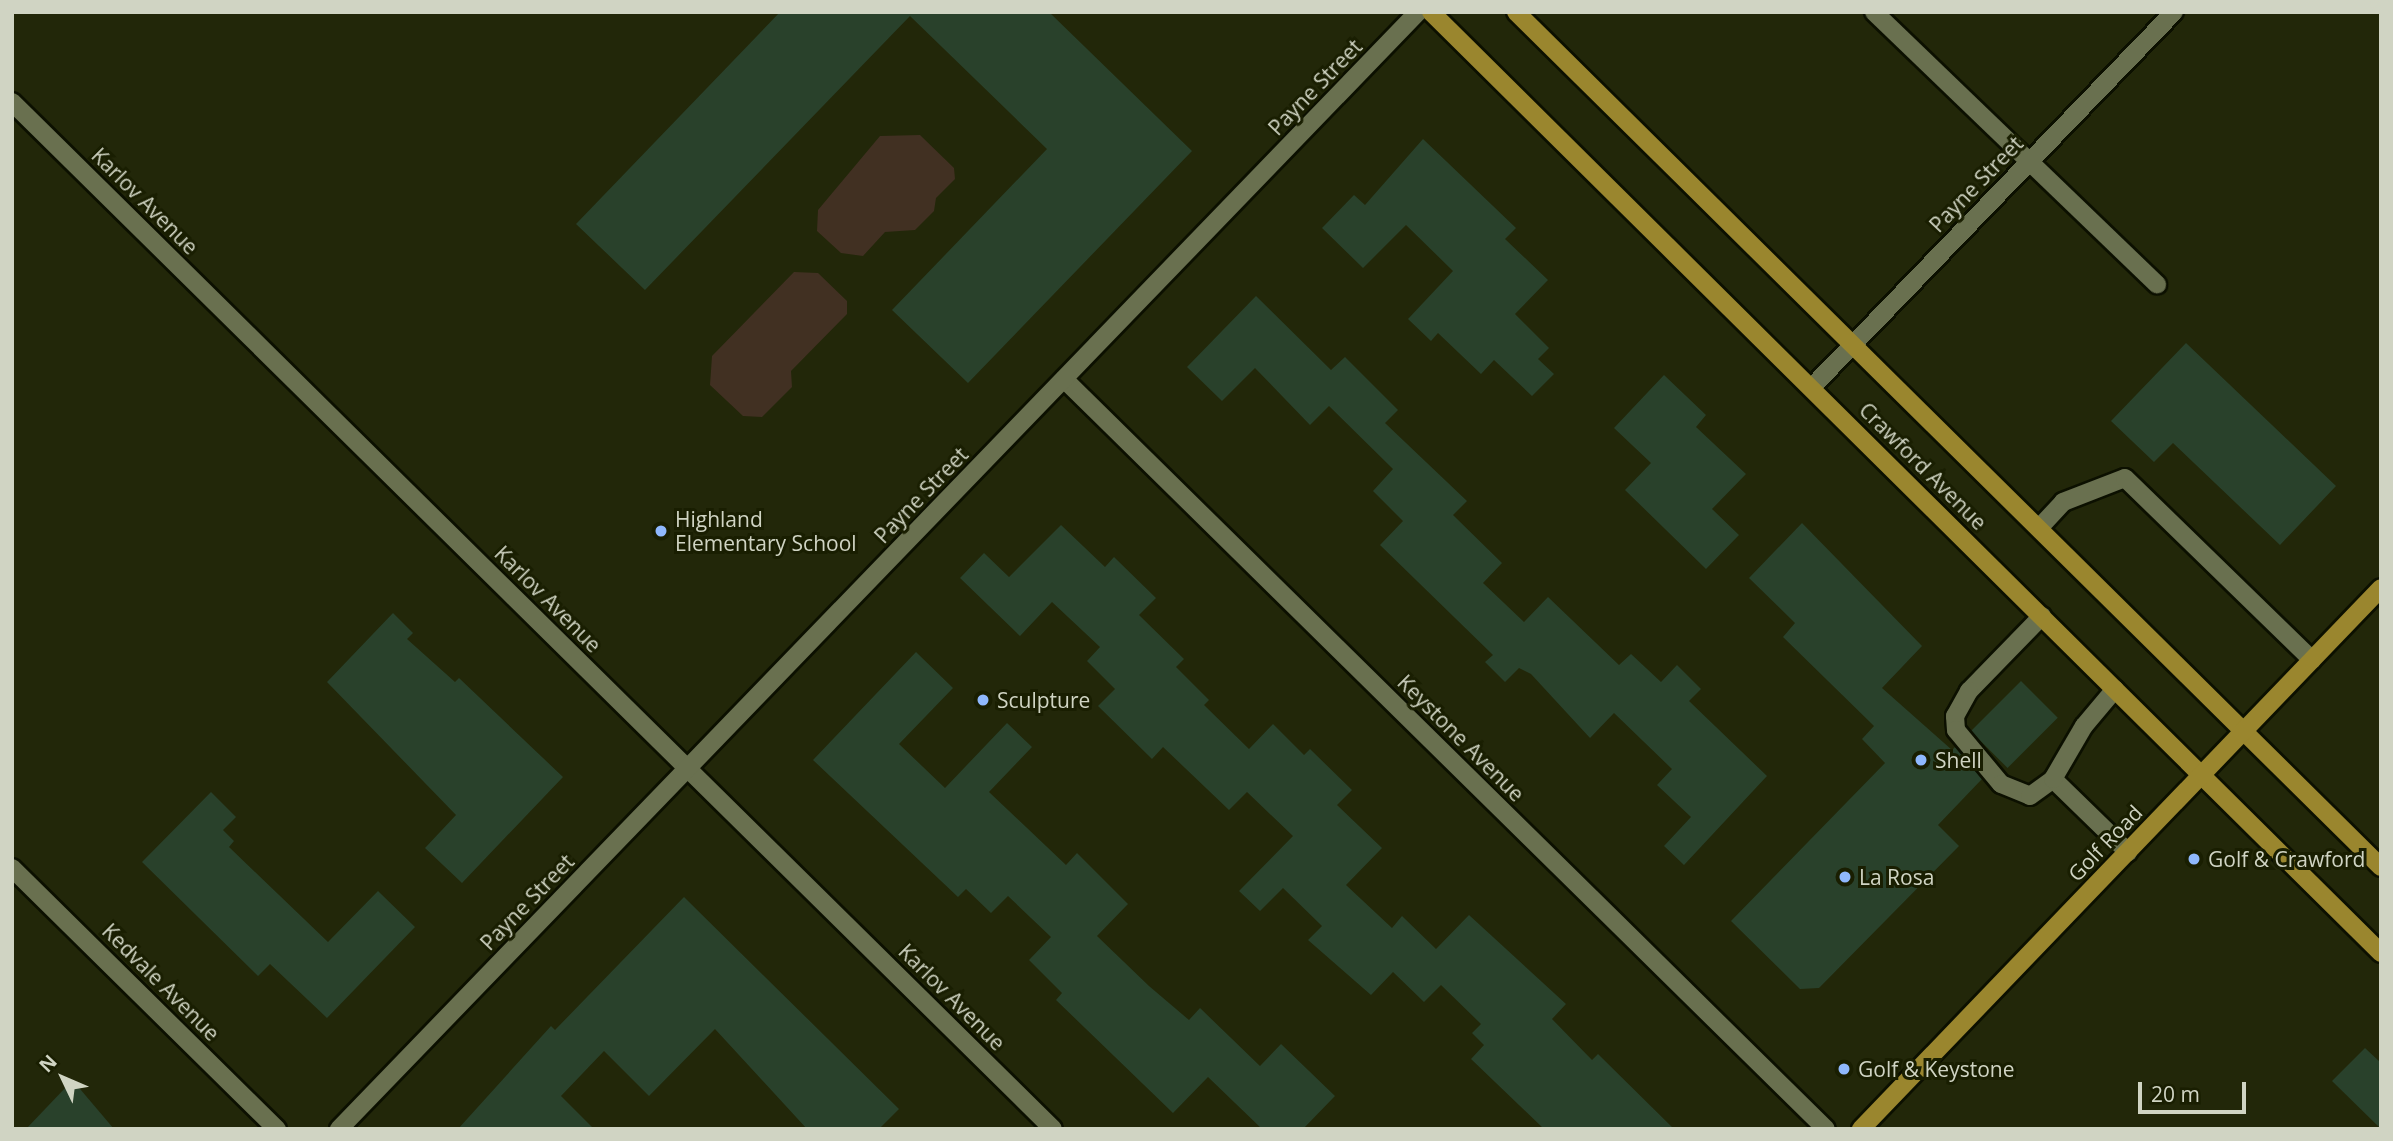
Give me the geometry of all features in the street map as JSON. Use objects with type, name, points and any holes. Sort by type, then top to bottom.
[{"type":"main road","name":"Crawford Avenue","points":[[1431,12],[2381,953]]},
{"type":"main road","name":"Crawford Avenue","points":[[1516,12],[2246,730],[2381,867]]},
{"type":"main road","name":"Golf Road","points":[[1861,1129],[2381,588]]},
{"type":"street","name":"Payne Street","points":[[339,1129],[1418,12]]},
{"type":"street","points":[[1874,12],[2157,284]]},
{"type":"street","name":"Payne Street","points":[[1812,387],[2174,12]]},
{"type":"street","name":"Karlov Avenue","points":[[12,102],[1053,1129]]},
{"type":"street","name":"Keystone Avenue","points":[[1064,379],[1825,1129]]},
{"type":"street","points":[[2040,527],[2063,502],[2125,478],[2312,660]]},
{"type":"street","points":[[2042,616],[1969,691],[1955,716],[1959,739],[2001,784],[2030,796],[2053,779],[2084,726],[2115,689]]},
{"type":"street","points":[[2053,779],[2128,852]]},
{"type":"street","name":"Kedvale Avenue","points":[[12,868],[277,1129]]},
{"type":"shaded area","points":[[920,135],[954,168],[955,179],[936,198],[934,211],[915,230],[885,232],[863,256],[841,253],[817,231],[818,210],[880,136]]},
{"type":"shaded area","points":[[794,272],[818,273],[847,301],[847,314],[791,371],[792,387],[762,417],[743,416],[710,385],[712,356]]},
{"type":"building","points":[[780,12],[1049,12],[1192,151],[968,383],[892,310],[1047,149],[910,16],[645,290],[576,224]]},
{"type":"building","points":[[1423,139],[1516,228],[1505,239],[1548,280],[1515,314],[1549,348],[1538,359],[1554,374],[1532,396],[1494,360],[1481,374],[1438,333],[1431,341],[1408,319],[1453,271],[1406,225],[1363,268],[1322,228],[1354,195],[1365,205]]},
{"type":"building","points":[[1256,296],[1331,370],[1345,357],[1398,410],[1385,423],[1467,501],[1453,515],[1502,563],[1483,583],[1524,622],[1548,597],[1619,665],[1631,654],[1661,682],[1677,665],[1701,689],[1689,701],[1767,776],[1684,865],[1664,846],[1691,817],[1657,785],[1672,769],[1614,713],[1590,738],[1531,674],[1519,668],[1505,682],[1485,662],[1493,655],[1380,545],[1403,521],[1373,491],[1393,469],[1329,406],[1310,425],[1255,368],[1222,401],[1187,367]]},
{"type":"building","points":[[2186,343],[2336,486],[2280,545],[2173,443],[2154,462],[2111,421]]},
{"type":"building","points":[[1664,375],[1706,415],[1696,427],[1746,474],[1712,509],[1739,535],[1706,569],[1625,490],[1651,463],[1614,428]]},
{"type":"building","points":[[1802,523],[1922,646],[1882,688],[1952,750],[1955,747],[1982,779],[1938,825],[1959,846],[1819,988],[1800,989],[1731,921],[1885,763],[1862,739],[1874,726],[1783,637],[1795,623],[1749,578]]},
{"type":"building","points":[[1061,525],[1105,567],[1114,557],[1156,598],[1139,615],[1184,659],[1176,667],[1209,700],[1204,705],[1249,749],[1273,724],[1304,755],[1310,749],[1352,790],[1337,805],[1382,848],[1346,885],[1392,928],[1402,916],[1436,949],[1469,915],[1566,1004],[1552,1019],[1592,1060],[1598,1054],[1674,1129],[1544,1129],[1471,1059],[1484,1045],[1472,1033],[1481,1024],[1441,985],[1424,1002],[1393,972],[1371,995],[1308,940],[1322,926],[1283,888],[1260,911],[1239,891],[1293,836],[1247,792],[1229,810],[1163,747],[1152,759],[1098,706],[1115,689],[1087,661],[1100,647],[1052,602],[1020,636],[960,578],[984,553],[1009,577]]},
{"type":"building","points":[[393,613],[413,633],[407,639],[455,682],[459,678],[563,777],[462,883],[425,848],[456,815],[327,682]]},
{"type":"building","points":[[916,652],[953,688],[899,744],[945,788],[1007,723],[1032,747],[989,792],[1066,865],[1077,853],[1128,904],[1097,936],[1149,986],[1189,1020],[1200,1008],[1260,1066],[1281,1044],[1335,1096],[1303,1129],[1262,1129],[1208,1077],[1173,1113],[1056,1000],[1062,993],[1029,960],[1051,937],[1008,896],[991,913],[966,889],[958,897],[813,760]]},
{"type":"building","name":"Shell","points":[[2021,681],[2058,718],[2008,768],[1971,731]]},
{"type":"building","points":[[211,792],[236,817],[223,830],[234,841],[229,847],[328,942],[378,891],[415,927],[327,1018],[270,964],[258,976],[142,862]]},
{"type":"building","points":[[684,897],[899,1109],[879,1129],[807,1129],[715,1029],[649,1096],[604,1051],[561,1096],[594,1129],[458,1129],[551,1026],[555,1030]]},
{"type":"building","points":[[2365,1048],[2381,1063],[2381,1129],[2332,1081]]},
{"type":"building","points":[[75,1083],[114,1129],[26,1129],[67,1086]]},
{"type":"place","name":"Highland Elementary School","points":[[661,531]]},
{"type":"place","name":"Sculpture","points":[[983,700]]},
{"type":"place","name":"Shell","points":[[1921,760]]},
{"type":"place","name":"Golf & Crawford","points":[[2194,859]]},
{"type":"place","name":"La Rosa","points":[[1845,877]]},
{"type":"place","name":"Golf & Keystone","points":[[1844,1069]]}]
